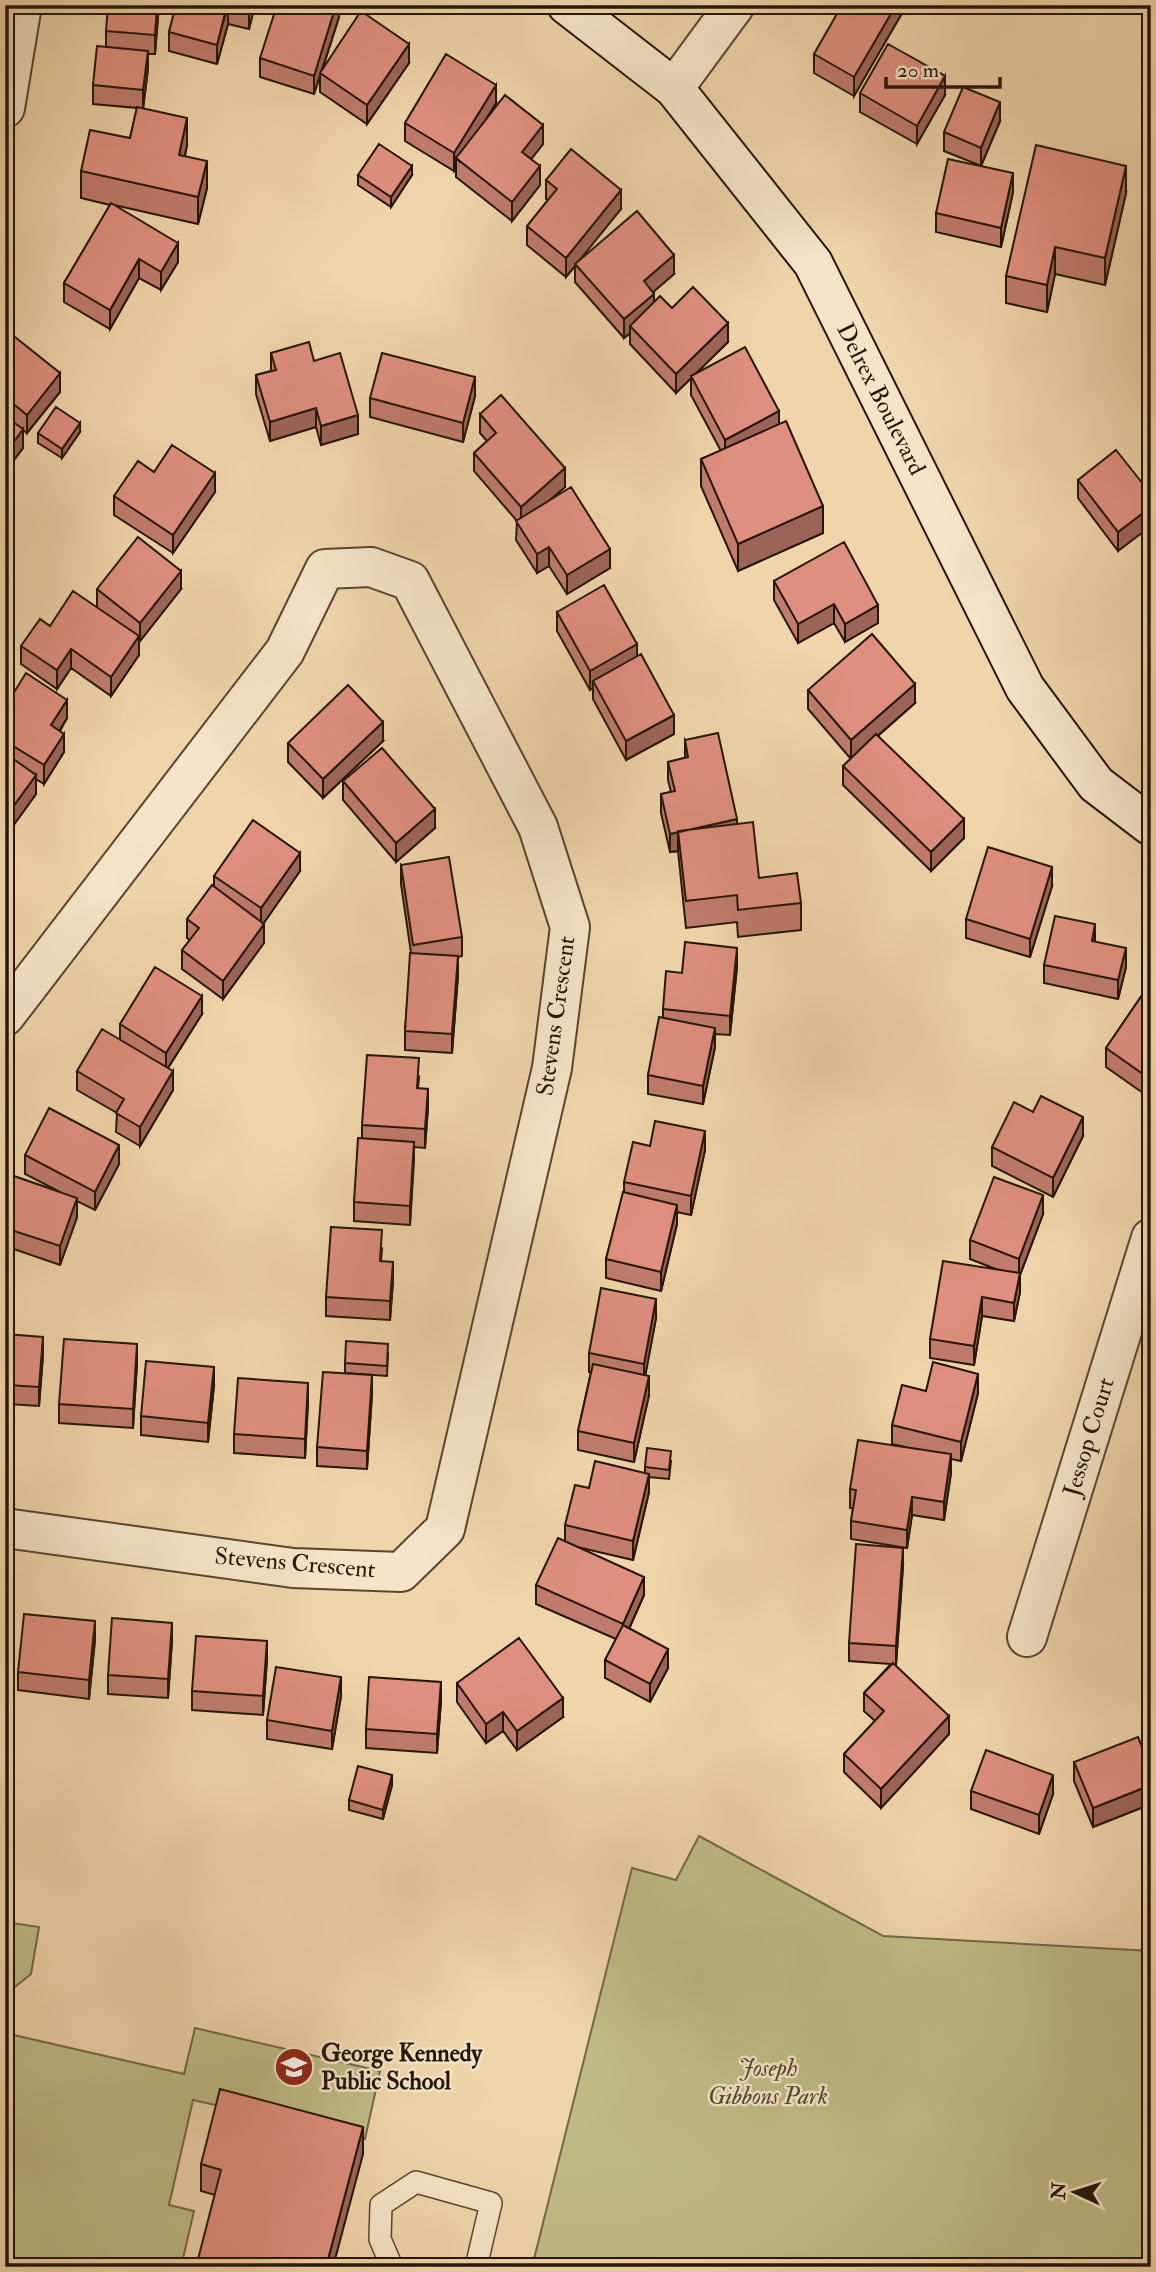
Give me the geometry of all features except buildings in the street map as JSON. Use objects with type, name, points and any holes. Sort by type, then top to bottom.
[{"type":"street","points":[[5,108],[22,5]]},
{"type":"street","name":"Delrex Boulevard","points":[[567,5],[674,88],[813,263],[1025,688],[1096,783],[1151,826]]},
{"type":"street","points":[[674,88],[736,5]]},
{"type":"street","name":"Stevens Crescent","points":[[5,1016],[285,651],[325,569],[371,567],[410,581],[538,827],[570,927],[552,1069],[445,1529],[401,1572],[293,1568],[5,1528]]},
{"type":"street","name":"Jessop Court","points":[[1027,1637],[1151,1238]]},
{"type":"lane","points":[[392,2267],[380,2239],[381,2204],[416,2182],[491,2203],[476,2267]]},
{"type":"green space","name":"Joseph Gibbons Park","points":[[699,1836],[883,1936],[1151,1951],[1151,2267],[532,2267],[632,1868],[676,1880]]},
{"type":"green space","points":[[5,1922],[39,1927],[31,1974],[5,1995]]},
{"type":"green space","points":[[195,2028],[380,2071],[365,2139],[193,2100],[169,2205],[194,2211],[181,2267],[5,2267],[5,2033],[184,2074]]},
{"type":"place","name":"George Kennedy Public School","points":[[294,2067]]}]
